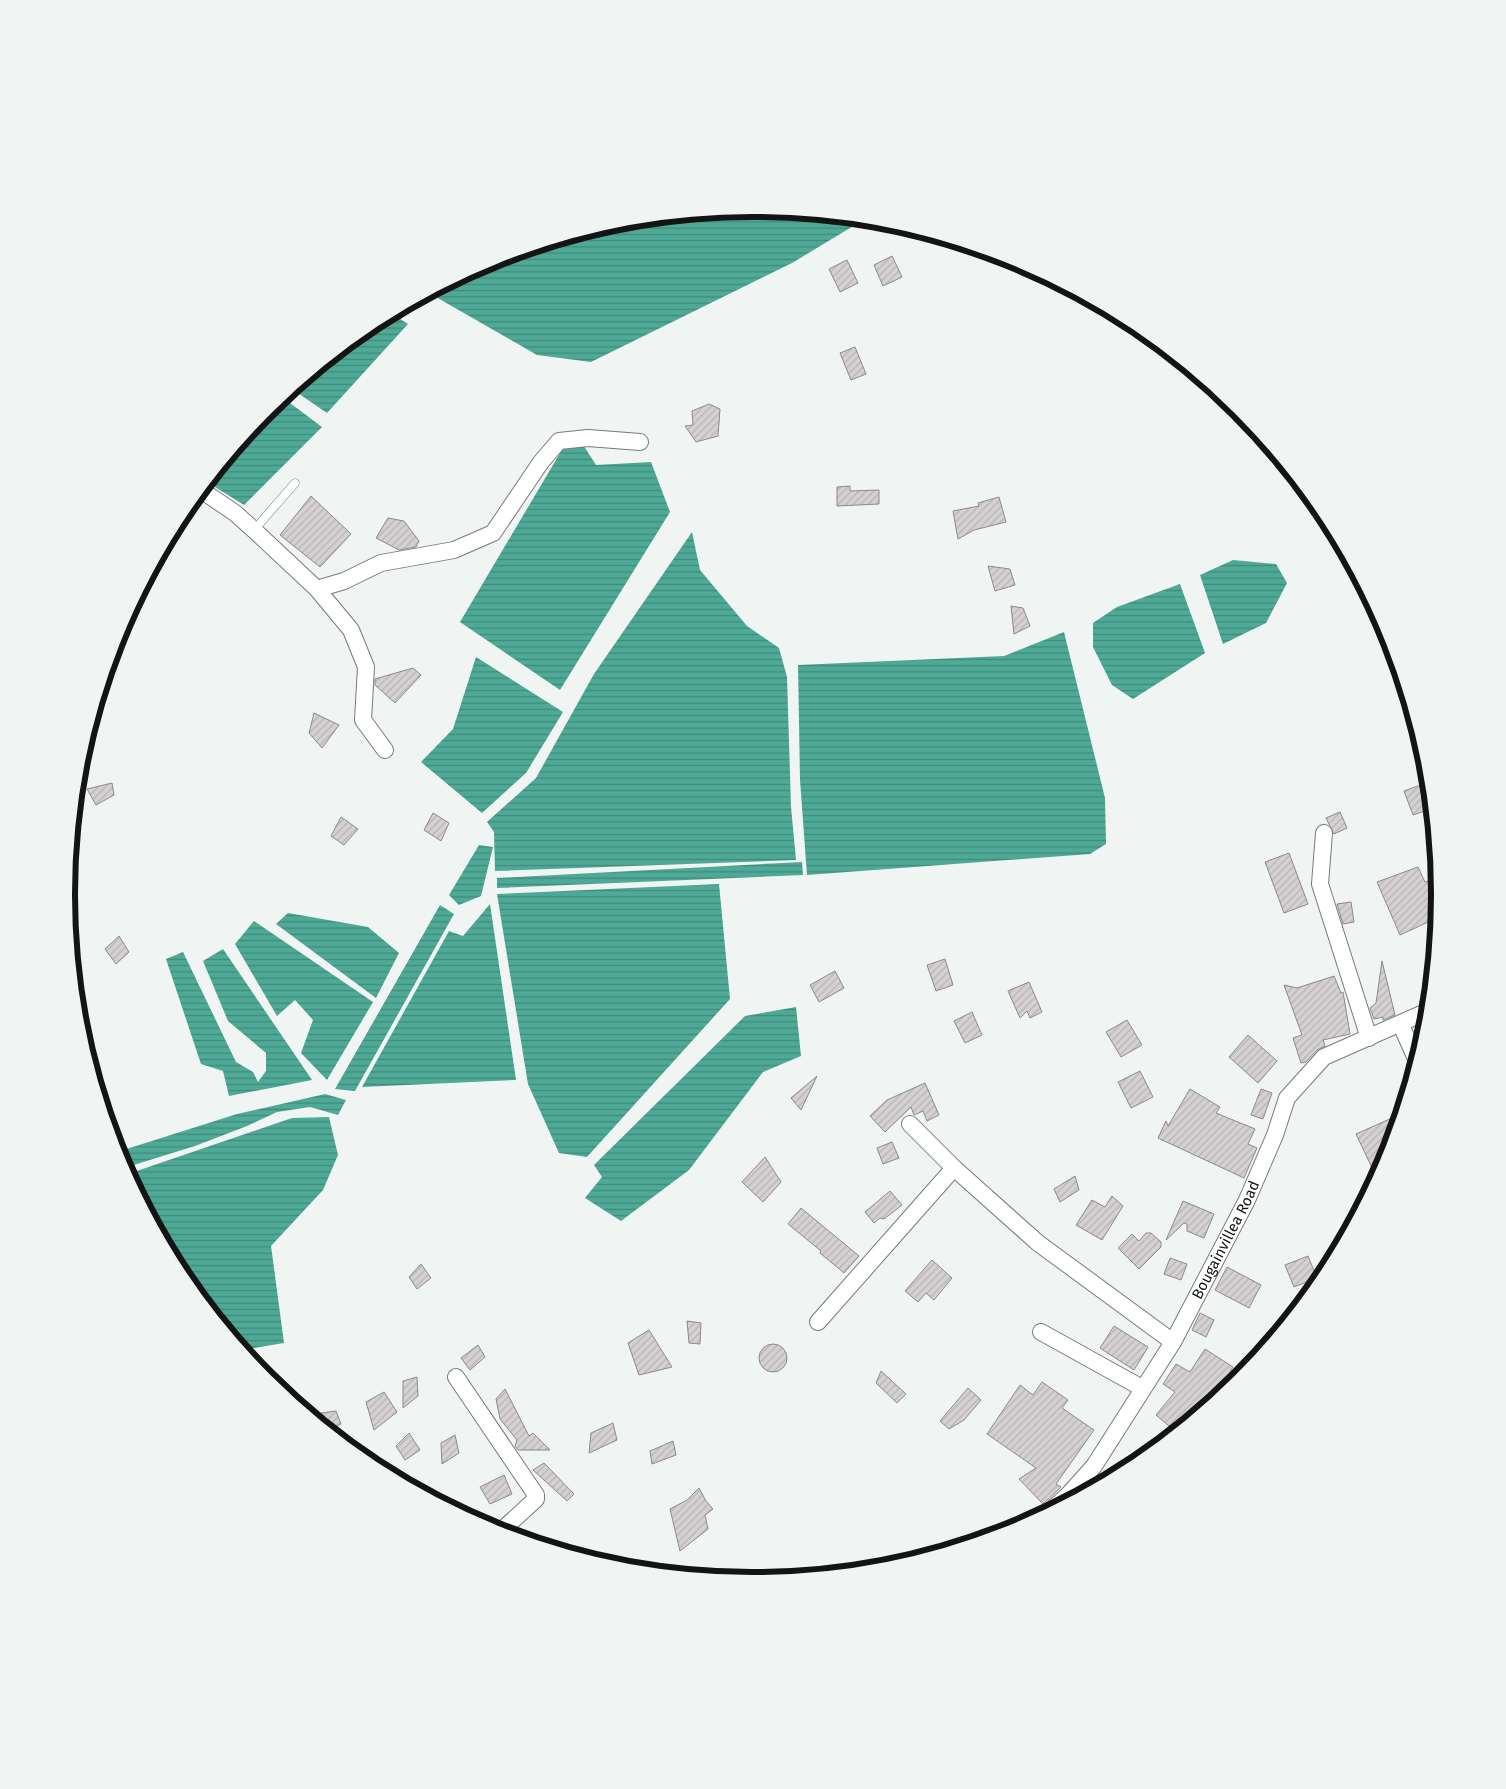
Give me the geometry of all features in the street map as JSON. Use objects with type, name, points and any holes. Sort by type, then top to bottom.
[{"type":"street","points":[[317,589],[344,580],[381,563],[454,550],[493,533],[541,462],[559,441],[588,438],[640,442]]},
{"type":"street","points":[[207,494],[235,513],[317,589],[351,630],[366,667],[363,720],[385,750]]},
{"type":"street","points":[[1324,833],[1320,884],[1369,1038]]},
{"type":"street","name":"Bougainvillea Road","points":[[1068,1495],[1094,1466],[1173,1342],[1247,1200],[1275,1135],[1288,1098],[1324,1057],[1420,1015]]},
{"type":"street","points":[[1400,1025],[1412,1051]]},
{"type":"street","points":[[910,1124],[954,1168],[1038,1243],[1173,1342]]},
{"type":"street","points":[[818,1322],[954,1168]]},
{"type":"street","points":[[1041,1332],[1142,1388]]},
{"type":"street","points":[[456,1377],[536,1495],[536,1499],[507,1526]]},
{"type":"lane","points":[[254,530],[295,483]]},
{"type":"shaded area","points":[[753,217],[797,218],[856,225],[792,263],[591,362],[537,355],[434,296],[494,268],[535,252],[621,230],[665,222]]},
{"type":"shaded area","points":[[398,317],[408,324],[327,413],[298,393],[340,357]]},
{"type":"shaded area","points":[[288,402],[322,427],[244,505],[213,485],[243,447]]},
{"type":"shaded area","points":[[566,443],[582,443],[596,465],[651,462],[670,512],[560,690],[460,622]]},
{"type":"shaded area","points":[[692,532],[700,570],[747,626],[779,648],[787,677],[791,807],[796,860],[495,871],[494,832],[487,822],[536,778],[594,674]]},
{"type":"shaded area","points":[[1233,560],[1276,564],[1287,583],[1266,623],[1223,644],[1200,575]]},
{"type":"shaded area","points":[[1180,584],[1205,653],[1133,699],[1112,685],[1093,647],[1093,623],[1117,607]]},
{"type":"shaded area","points":[[1064,632],[1105,798],[1106,844],[1090,854],[807,875],[800,780],[798,665],[1004,656]]},
{"type":"shaded area","points":[[476,657],[563,712],[526,773],[482,813],[421,762],[453,729]]},
{"type":"shaded area","points":[[479,845],[493,847],[481,896],[459,905],[449,895]]},
{"type":"shaded area","points":[[802,862],[803,875],[497,888],[497,878]]},
{"type":"shaded area","points":[[719,884],[730,999],[587,1157],[559,1153],[528,1084],[497,894]]},
{"type":"shaded area","points":[[490,904],[516,1080],[362,1087],[449,931],[463,936]]},
{"type":"shaded area","points":[[440,905],[454,914],[355,1091],[335,1089]]},
{"type":"shaded area","points":[[288,913],[368,927],[399,953],[376,998],[276,924]]},
{"type":"shaded area","points":[[254,921],[373,1002],[327,1080],[301,1053],[313,1020],[295,1000],[277,1016],[235,944]]},
{"type":"shaded area","points":[[223,949],[312,1080],[229,1096],[223,1071],[201,1064],[166,959],[183,952],[236,1062],[253,1072],[258,1082],[266,1071],[266,1053],[228,1021],[203,961]]},
{"type":"shaded area","points":[[796,1007],[801,1056],[763,1072],[689,1170],[621,1221],[585,1198],[602,1177],[594,1165],[745,1016]]},
{"type":"shaded area","points":[[325,1094],[346,1100],[338,1115],[310,1107],[277,1112],[195,1146],[132,1165],[125,1149],[237,1114]]},
{"type":"shaded area","points":[[329,1117],[338,1155],[323,1190],[271,1246],[284,1343],[250,1349],[215,1307],[189,1271],[166,1233],[135,1172],[292,1118]]},
{"type":"building","points":[[892,256],[902,277],[883,286],[874,265]]},
{"type":"building","points":[[847,260],[858,283],[840,292],[829,269]]},
{"type":"building","points":[[855,347],[866,374],[851,380],[840,353]]},
{"type":"building","points":[[709,404],[720,409],[718,436],[696,442],[685,426],[693,425],[692,411]]},
{"type":"building","points":[[850,486],[850,491],[879,490],[879,504],[837,506],[837,487]]},
{"type":"building","points":[[311,496],[351,534],[320,567],[280,535]]},
{"type":"building","points":[[999,497],[1006,522],[974,530],[958,539],[953,511],[979,506],[978,503]]},
{"type":"building","points":[[388,518],[404,521],[419,541],[416,547],[399,550],[376,538]]},
{"type":"building","points":[[988,566],[1010,569],[1015,585],[995,591]]},
{"type":"building","points":[[1011,606],[1023,608],[1030,626],[1014,634]]},
{"type":"building","points":[[413,668],[421,675],[395,703],[375,685],[375,679]]},
{"type":"building","points":[[314,713],[339,725],[322,748],[309,733]]},
{"type":"building","points":[[112,783],[114,795],[96,805],[87,789]]},
{"type":"building","points":[[1422,785],[1426,811],[1413,815],[1404,791]]},
{"type":"building","points":[[1340,812],[1347,828],[1334,834],[1326,818]]},
{"type":"building","points":[[433,813],[449,823],[441,841],[424,830]]},
{"type":"building","points":[[341,817],[358,829],[344,845],[331,836]]},
{"type":"building","points":[[1289,853],[1308,904],[1284,913],[1265,862]]},
{"type":"building","points":[[1418,867],[1425,882],[1431,880],[1430,921],[1400,935],[1377,882]]},
{"type":"building","points":[[1351,902],[1354,922],[1343,924],[1337,904]]},
{"type":"building","points":[[119,936],[129,952],[116,964],[105,949]]},
{"type":"building","points":[[945,959],[953,985],[936,991],[927,965]]},
{"type":"building","points":[[1382,961],[1395,1015],[1383,1020],[1383,1017],[1374,1019],[1370,1008],[1376,1003]]},
{"type":"building","points":[[835,971],[844,988],[819,1002],[810,985]]},
{"type":"building","points":[[1334,976],[1341,993],[1343,992],[1350,1034],[1323,1040],[1325,1046],[1317,1050],[1306,1062],[1301,1063],[1293,1038],[1302,1035],[1284,985],[1297,988]]},
{"type":"building","points":[[1029,982],[1042,1012],[1030,1018],[1027,1011],[1020,1018],[1008,991]]},
{"type":"building","points":[[972,1012],[982,1035],[965,1043],[954,1021]]},
{"type":"building","points":[[1127,1020],[1142,1045],[1121,1057],[1106,1032]]},
{"type":"building","points":[[1248,1035],[1277,1061],[1258,1083],[1229,1057]]},
{"type":"building","points":[[1140,1071],[1153,1097],[1131,1108],[1118,1082]]},
{"type":"building","points":[[817,1076],[801,1110],[791,1098]]},
{"type":"building","points":[[925,1083],[939,1115],[927,1121],[923,1111],[914,1115],[911,1107],[885,1132],[870,1116],[887,1100]]},
{"type":"building","points":[[1190,1089],[1220,1107],[1216,1113],[1255,1129],[1248,1144],[1257,1148],[1244,1178],[1158,1138],[1166,1121],[1168,1126]]},
{"type":"building","points":[[1261,1089],[1272,1093],[1263,1119],[1251,1115]]},
{"type":"building","points":[[1392,1118],[1372,1169],[1356,1134]]},
{"type":"building","points":[[892,1142],[899,1158],[883,1164],[877,1148]]},
{"type":"building","points":[[765,1157],[781,1182],[763,1202],[742,1182]]},
{"type":"building","points":[[1075,1176],[1079,1190],[1060,1202],[1054,1189]]},
{"type":"building","points":[[890,1191],[902,1205],[884,1219],[880,1218],[874,1223],[865,1212]]},
{"type":"building","points":[[1112,1196],[1123,1206],[1102,1240],[1076,1225],[1092,1200],[1105,1207]]},
{"type":"building","points":[[1183,1201],[1214,1214],[1204,1238],[1187,1231],[1187,1224],[1184,1223],[1166,1240]]},
{"type":"building","points":[[801,1208],[859,1256],[844,1273],[788,1224]]},
{"type":"building","points":[[1146,1233],[1151,1233],[1161,1242],[1161,1247],[1139,1269],[1118,1248],[1132,1234],[1139,1241]]},
{"type":"building","points":[[1308,1256],[1315,1274],[1310,1281],[1294,1287],[1285,1265]]},
{"type":"building","points":[[1170,1258],[1187,1264],[1181,1280],[1164,1274]]},
{"type":"building","points":[[932,1260],[952,1278],[934,1300],[926,1293],[918,1302],[905,1291]]},
{"type":"building","points":[[421,1264],[431,1278],[417,1289],[409,1277]]},
{"type":"building","points":[[1227,1267],[1261,1285],[1249,1308],[1215,1290]]},
{"type":"building","points":[[1200,1313],[1214,1320],[1206,1337],[1192,1330]]},
{"type":"building","points":[[687,1321],[701,1323],[700,1344],[689,1343]]},
{"type":"building","points":[[1114,1326],[1148,1347],[1134,1370],[1100,1348]]},
{"type":"building","points":[[649,1330],[672,1367],[639,1375],[628,1343]]},
{"type":"building","points":[[773,1344],[783,1348],[787,1358],[783,1368],[773,1372],[763,1368],[759,1358],[763,1348]]},
{"type":"building","points":[[478,1345],[485,1357],[470,1370],[461,1358]]},
{"type":"building","points":[[1205,1349],[1233,1367],[1224,1382],[1171,1428],[1156,1415],[1175,1392],[1163,1384],[1176,1364],[1190,1372]]},
{"type":"building","points":[[881,1371],[906,1394],[897,1403],[876,1383]]},
{"type":"building","points":[[417,1377],[418,1396],[403,1408],[403,1381]]},
{"type":"building","points":[[1042,1382],[1068,1400],[1062,1408],[1094,1430],[1056,1484],[1061,1487],[1043,1504],[1019,1479],[1036,1468],[987,1434],[1020,1385],[1033,1395]]},
{"type":"building","points":[[968,1388],[981,1400],[964,1420],[949,1429],[940,1421]]},
{"type":"building","points":[[505,1389],[529,1436],[533,1433],[550,1450],[518,1450],[515,1446],[517,1440],[500,1419],[496,1399]]},
{"type":"building","points":[[384,1392],[397,1412],[374,1430],[366,1402]]},
{"type":"building","points":[[336,1411],[341,1424],[334,1427],[322,1417],[321,1413]]},
{"type":"building","points":[[613,1423],[617,1440],[589,1453],[591,1433]]},
{"type":"building","points":[[409,1433],[420,1450],[405,1460],[396,1446]]},
{"type":"building","points":[[455,1435],[459,1453],[442,1464],[441,1443]]},
{"type":"building","points":[[673,1441],[676,1455],[652,1464],[650,1451]]},
{"type":"building","points":[[544,1463],[574,1494],[567,1501],[533,1470]]},
{"type":"building","points":[[504,1475],[512,1494],[490,1504],[480,1487]]},
{"type":"building","points":[[699,1488],[713,1509],[705,1515],[708,1529],[680,1551],[670,1509],[687,1500]]}]
